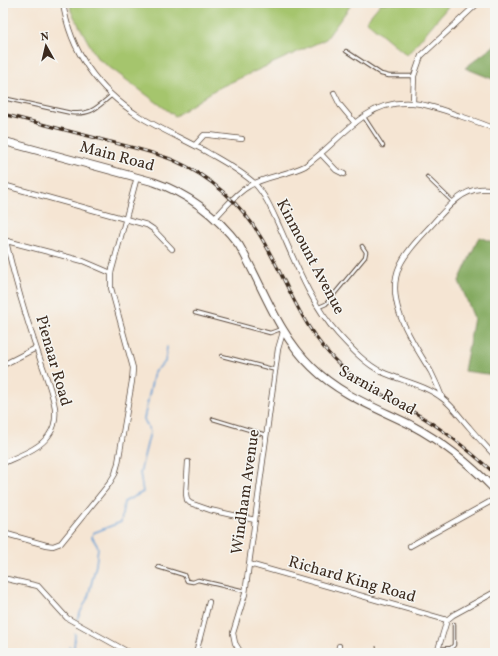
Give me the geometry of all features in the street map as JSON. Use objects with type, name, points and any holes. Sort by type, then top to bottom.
[{"type":"main road","name":"Main Road","points":[[3,140],[164,185],[175,190],[205,209],[216,218]]},
{"type":"main road","name":"Sarnia Road","points":[[216,218],[239,245],[282,331],[312,367],[334,386],[411,425],[440,443],[466,462],[495,490]]},
{"type":"street","name":"Kinmount Avenue","points":[[63,3],[68,25],[83,60],[96,79],[112,95],[141,117],[195,145],[237,170],[254,183],[267,202],[318,307],[338,334],[372,366],[381,371],[416,384],[442,397],[495,456]]},
{"type":"street","points":[[413,102],[414,76],[419,59],[424,52],[478,3]]},
{"type":"street","points":[[334,93],[340,105],[355,123]]},
{"type":"street","points":[[216,218],[241,192],[254,183],[300,169],[321,154],[364,116],[387,105],[413,102],[435,107],[495,129]]},
{"type":"street","points":[[195,145],[204,135],[210,134],[242,139]]},
{"type":"street","points":[[321,154],[336,170],[344,174]]},
{"type":"street","points":[[3,533],[53,546],[61,543],[109,484],[115,474],[132,382],[133,368],[111,288],[111,273],[137,177]]},
{"type":"street","points":[[3,185],[147,225],[153,229],[172,249]]},
{"type":"street","points":[[442,397],[435,379],[422,360],[403,324],[394,285],[396,276],[400,264],[409,251],[442,215],[464,194],[471,190],[495,190]]},
{"type":"street","points":[[5,240],[83,261],[111,273]]},
{"type":"street","name":"Pienaar Road","points":[[3,463],[44,442],[54,426],[55,410],[54,401],[36,348],[5,240]]},
{"type":"street","name":"Windham Avenue","points":[[241,653],[235,643],[233,633],[245,591],[278,349],[282,331]]},
{"type":"street","points":[[3,365],[36,348]]},
{"type":"street","points":[[188,462],[186,494],[187,500],[190,503],[210,510],[255,520]]},
{"type":"street","points":[[410,546],[495,499]]},
{"type":"street","name":"Richard King Road","points":[[249,564],[447,620]]},
{"type":"street","points":[[7,578],[38,586],[67,618],[130,653]]},
{"type":"street","points":[[437,651],[447,620],[453,615],[495,592]]},
{"type":"street","points":[[196,653],[209,602]]},
{"type":"street","points":[[338,653],[339,646]]},
{"type":"lane","points":[[346,51],[381,74],[389,76],[414,76]]},
{"type":"lane","points":[[3,98],[81,114],[92,111],[112,95]]},
{"type":"lane","points":[[364,116],[383,146]]},
{"type":"lane","points":[[427,177],[454,203]]},
{"type":"lane","points":[[318,307],[326,304],[365,257],[366,252],[362,246]]},
{"type":"lane","points":[[195,313],[270,333],[282,331]]},
{"type":"lane","points":[[222,356],[276,370]]},
{"type":"lane","points":[[213,419],[267,435]]},
{"type":"lane","points":[[158,568],[184,575],[187,581],[193,582],[198,580],[245,591]]},
{"type":"lane","points":[[437,651],[451,648],[454,645],[454,624]]},
{"type":"path","points":[[376,646],[376,653]]},
{"type":"green space","points":[[70,3],[338,3],[351,5],[326,39],[216,89],[175,116],[97,58],[71,11]]},
{"type":"green space","points":[[381,3],[451,3],[407,55],[366,21]]},
{"type":"green space","points":[[495,45],[495,80],[465,68]]},
{"type":"green space","points":[[479,237],[495,243],[495,375],[464,371],[474,318],[459,281]]},
{"type":"waterway","points":[[77,619],[88,597],[96,565],[98,547],[92,537],[93,533],[121,522],[124,502],[143,492],[140,473],[150,432],[144,419],[154,372],[165,362],[167,347]]},
{"type":"waterway","points":[[74,648],[75,634]]},
{"type":"waterway","points":[[69,647],[82,653]]},
{"type":"railway","points":[[3,114],[164,156],[200,174],[224,192],[254,226],[272,256],[297,306],[327,352],[341,366],[368,386],[417,414],[448,434],[495,474]]}]
